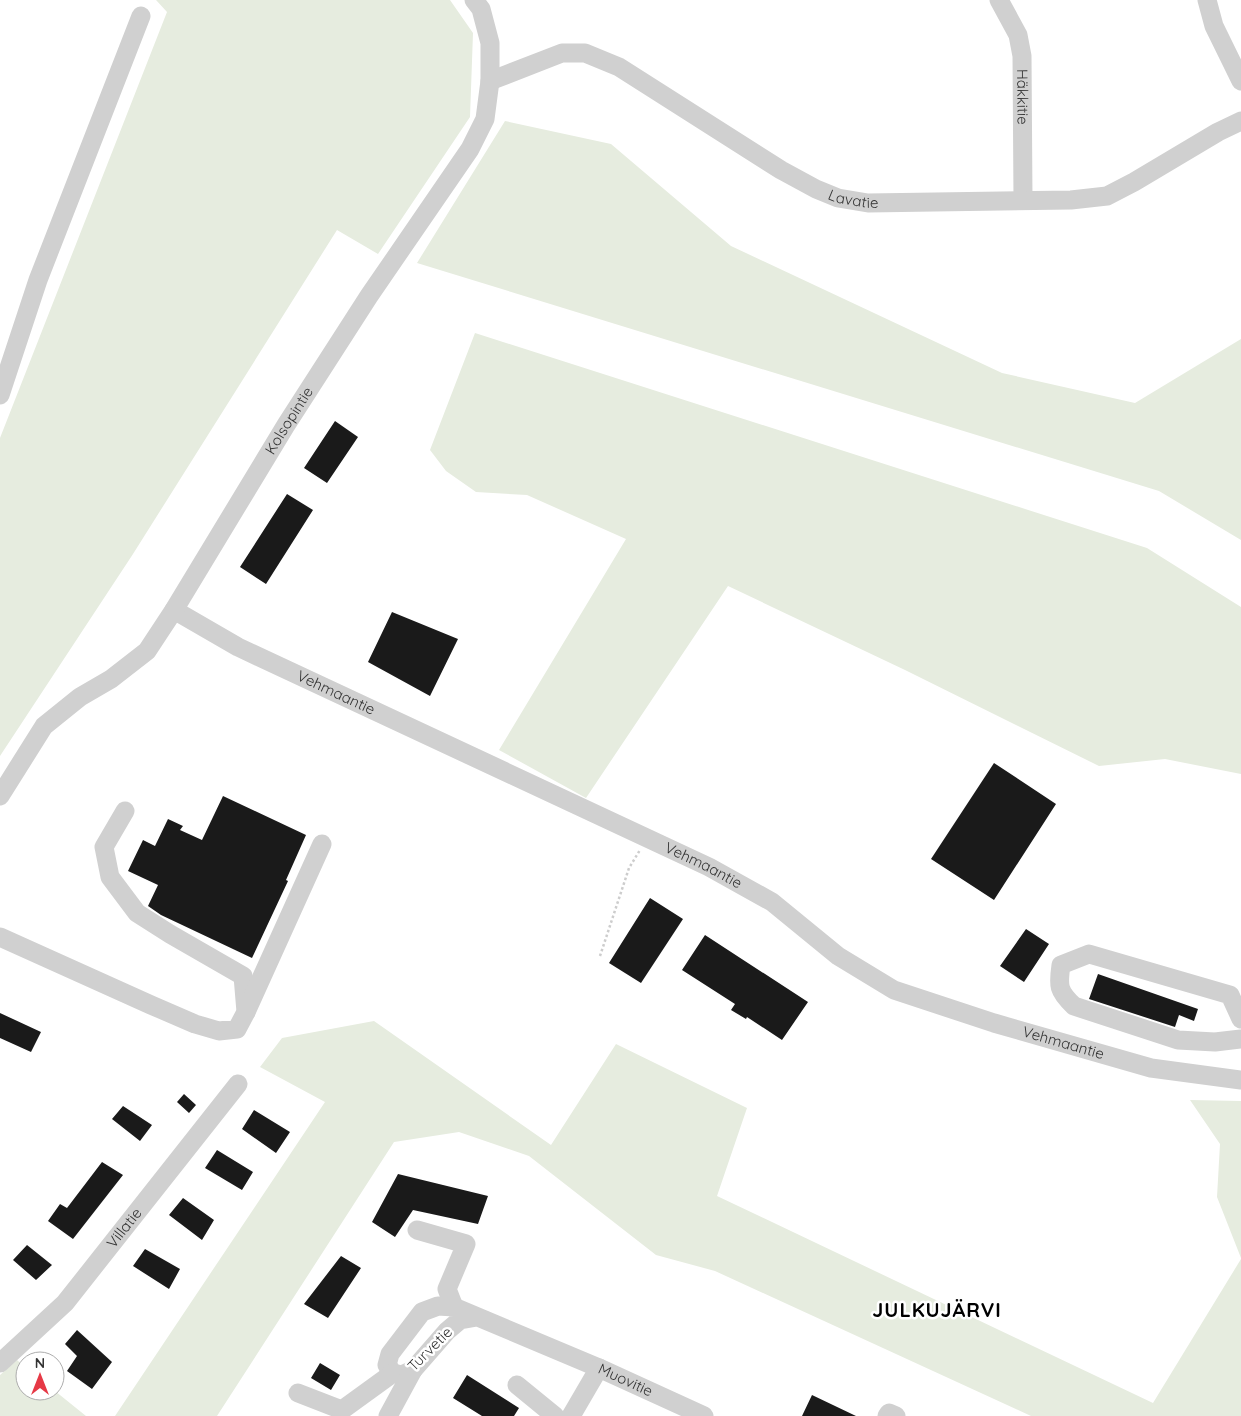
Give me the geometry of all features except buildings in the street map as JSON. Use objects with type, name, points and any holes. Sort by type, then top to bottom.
[{"type":"street","name":"Kolsopintie","points":[[0,796],[44,726],[80,697],[111,679],[147,651],[174,610],[286,425],[369,296],[470,150],[485,119],[490,81],[490,43],[481,9],[474,0]]},
{"type":"street","name":"Häkkitie","points":[[999,0],[1018,35],[1022,56],[1023,200]]},
{"type":"street","points":[[1207,0],[1214,26],[1241,81]]},
{"type":"street","points":[[0,395],[38,280],[141,16]]},
{"type":"street","name":"Lavatie","points":[[490,81],[562,53],[585,53],[618,68],[781,170],[816,189],[838,198],[868,203],[1071,200],[1107,196],[1218,132],[1241,121]]},
{"type":"street","name":"Vehmaantie","points":[[174,610],[238,648],[709,866],[772,902],[838,956],[894,990],[994,1023],[1152,1068],[1241,1080]]},
{"type":"street","points":[[126,811],[104,847],[110,878],[137,912],[170,934],[243,976],[246,1012]]},
{"type":"street","points":[[0,937],[195,1024],[219,1031],[237,1029],[322,844]]},
{"type":"street","points":[[1241,1019],[1230,995],[1089,954],[1061,965],[1059,982],[1064,996],[1074,1006],[1178,1040],[1215,1042],[1241,1038]]},
{"type":"street","name":"Villatie","points":[[0,1363],[66,1303],[238,1084]]},
{"type":"street","points":[[417,1230],[466,1244],[447,1289],[454,1306]]},
{"type":"street","name":"Turvetie","points":[[477,1317],[460,1320],[447,1331],[413,1370],[402,1375],[393,1373],[387,1364],[390,1354],[422,1312],[438,1306],[454,1306],[599,1368]]},
{"type":"street","name":"Muovitie","points":[[571,1416],[599,1368],[704,1416]]},
{"type":"street","points":[[388,1416],[413,1370]]},
{"type":"street","points":[[298,1393],[342,1410],[393,1373]]},
{"type":"street","points":[[517,1385],[555,1416]]},
{"type":"street","points":[[888,1416],[889,1413],[896,1416]]},
{"type":"path","points":[[600,956],[629,868],[647,838]]},
{"type":"shaded area","points":[[156,0],[450,0],[473,33],[470,117],[378,254],[337,230],[133,554],[0,756],[0,438],[167,12]]},
{"type":"shaded area","points":[[505,121],[611,144],[731,246],[1002,373],[1135,403],[1241,339],[1241,540],[1159,491],[417,263]]},
{"type":"shaded area","points":[[475,333],[1147,548],[1241,607],[1241,774],[1165,759],[1099,766],[905,670],[728,586],[586,798],[499,750],[626,539],[527,495],[476,492],[446,471],[430,450]]},
{"type":"shaded area","points":[[374,1021],[551,1145],[616,1044],[747,1108],[717,1196],[1153,1403],[1241,1259],[1241,1416],[1031,1416],[715,1271],[656,1255],[529,1156],[459,1132],[394,1142],[217,1416],[115,1416],[325,1102],[260,1067],[282,1038]]},
{"type":"shaded area","points":[[1190,1100],[1241,1101],[1241,1258],[1217,1197],[1220,1144]]},
{"type":"shaded area","points":[[15,1362],[15,1401],[65,1401],[65,1399],[86,1416],[0,1416],[0,1375]]},
{"type":"district","name":"JULKUJÄRVI","points":[[937,1310]]}]
